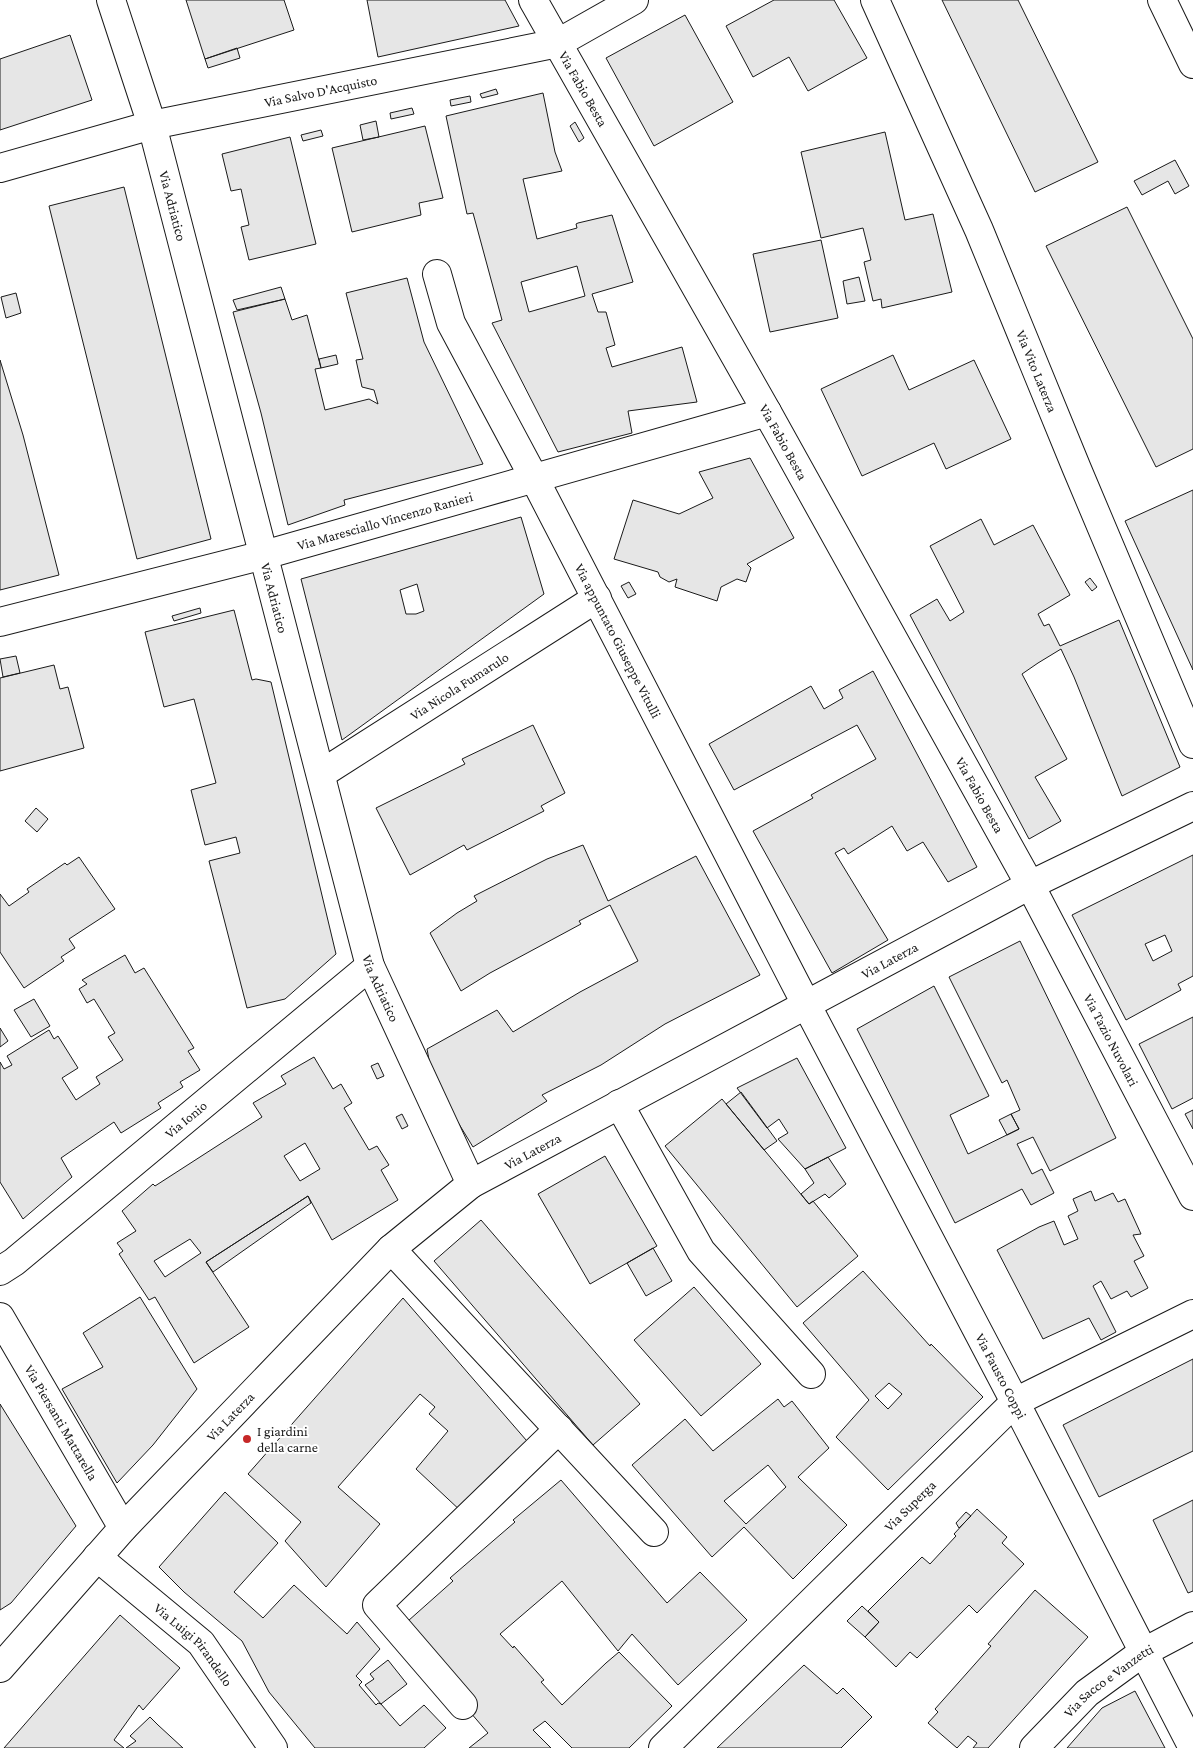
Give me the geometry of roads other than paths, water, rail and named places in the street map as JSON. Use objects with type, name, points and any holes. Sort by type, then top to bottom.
[{"type":"street","name":"Via Adriatico","points":[[112,0],[152,125],[370,966],[471,1184]]},
{"type":"street","name":"Via Fabio Besta","points":[[533,0],[767,412],[1030,885]]},
{"type":"street","name":"Via Salvo D'Acquisto","points":[[0,168],[152,125],[558,43],[634,0]]},
{"type":"street","name":"Via Vito Laterza","points":[[875,0],[979,230],[1193,744]]},
{"type":"street","points":[[1162,0],[1193,64]]},
{"type":"street","name":"Via appuntato Giuseppe Vitulli","points":[[437,274],[451,323],[534,478],[806,1004]]},
{"type":"street","name":"Via Maresciallo Vincenzo Ranieri","points":[[0,622],[264,555],[767,412]]},
{"type":"street","name":"Via Nicola Fumarulo","points":[[321,774],[596,598]]},
{"type":"street","name":"Via Laterza","points":[[0,1668],[123,1528],[391,1249],[471,1184],[1030,885],[1193,806]]},
{"type":"street","name":"Via Tazio Nuvolari","points":[[1030,885],[1193,1196]]},
{"type":"street","name":"Via Ionio","points":[[0,1271],[14,1262],[370,966]]},
{"type":"street","name":"Via Fausto Coppi","points":[[806,1004],[1015,1402],[1193,1748]]},
{"type":"street","points":[[619,1104],[700,1251],[812,1374]]},
{"type":"street","points":[[391,1249],[654,1532]]},
{"type":"street","name":"Via Superga","points":[[663,1748],[1015,1402],[1193,1314]]},
{"type":"street","name":"Via Piersanti Mattarella","points":[[0,1317],[123,1528]]},
{"type":"street","points":[[463,1705],[377,1605],[559,1429]]},
{"type":"street","name":"Via Luigi Pirandello","points":[[97,1557],[201,1643],[268,1746]]},
{"type":"street","name":"Via Sacco e Vanzetti","points":[[1034,1748],[1087,1693],[1142,1652],[1193,1626]]},
{"type":"place","name":"I giardini della carne","points":[[247,1439]]}]
